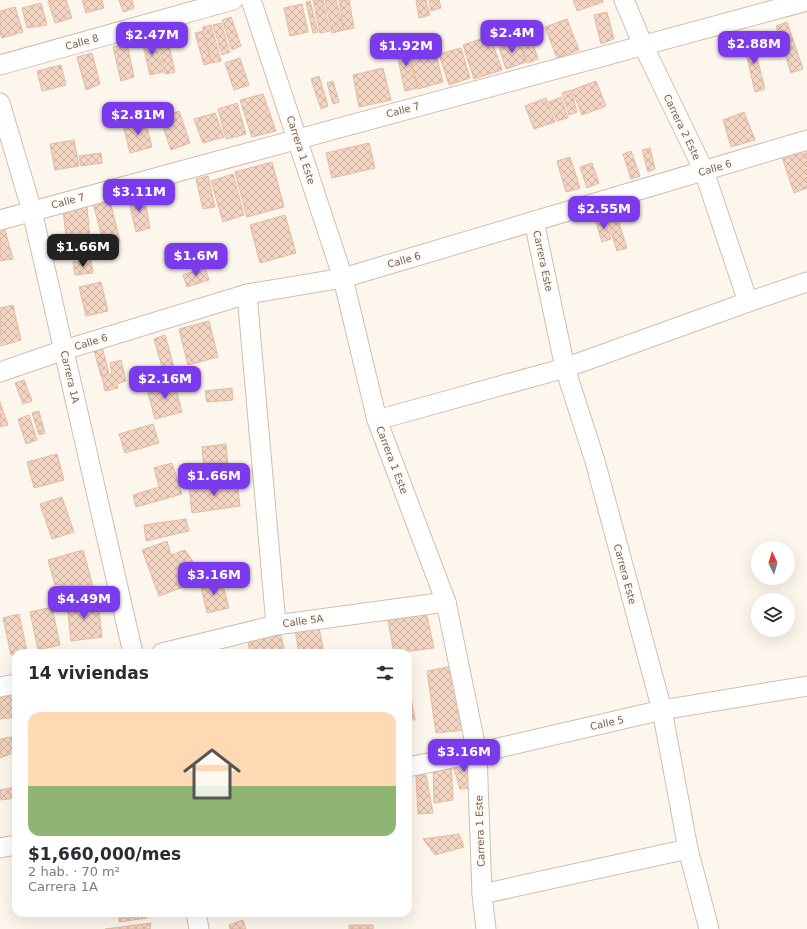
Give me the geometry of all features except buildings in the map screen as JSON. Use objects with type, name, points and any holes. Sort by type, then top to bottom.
[{"type":"street","name":"Calle 8","points":[[0,65],[233,0]]},
{"type":"street","name":"Carrera 1 Este","points":[[251,0],[343,278],[377,420],[446,602],[477,753],[482,894],[486,929]]},
{"type":"street","name":"Carrera 2 Este","points":[[624,0],[643,45],[704,171],[748,302]]},
{"type":"street","name":"Calle 7","points":[[0,220],[807,1]]},
{"type":"street","name":"Carrera 1A","points":[[0,103],[32,211],[132,649]]},
{"type":"street","name":"Calle 6","points":[[0,372],[64,350],[248,294],[343,278],[807,140]]},
{"type":"street","name":"Carrera Este","points":[[534,221],[565,368],[595,462],[662,710],[688,849],[709,929]]},
{"type":"street","points":[[377,420],[565,368],[807,282]]},
{"type":"street","points":[[248,294],[276,625]]},
{"type":"street","name":"Calle 5A","points":[[178,649],[276,625],[446,602]]},
{"type":"street","points":[[0,687],[12,685]]},
{"type":"street","name":"Calle 5","points":[[412,766],[477,753],[662,710],[807,686]]},
{"type":"street","points":[[0,848],[12,846]]},
{"type":"street","points":[[482,894],[688,849]]},
{"type":"street","points":[[197,917],[200,929]]}]
